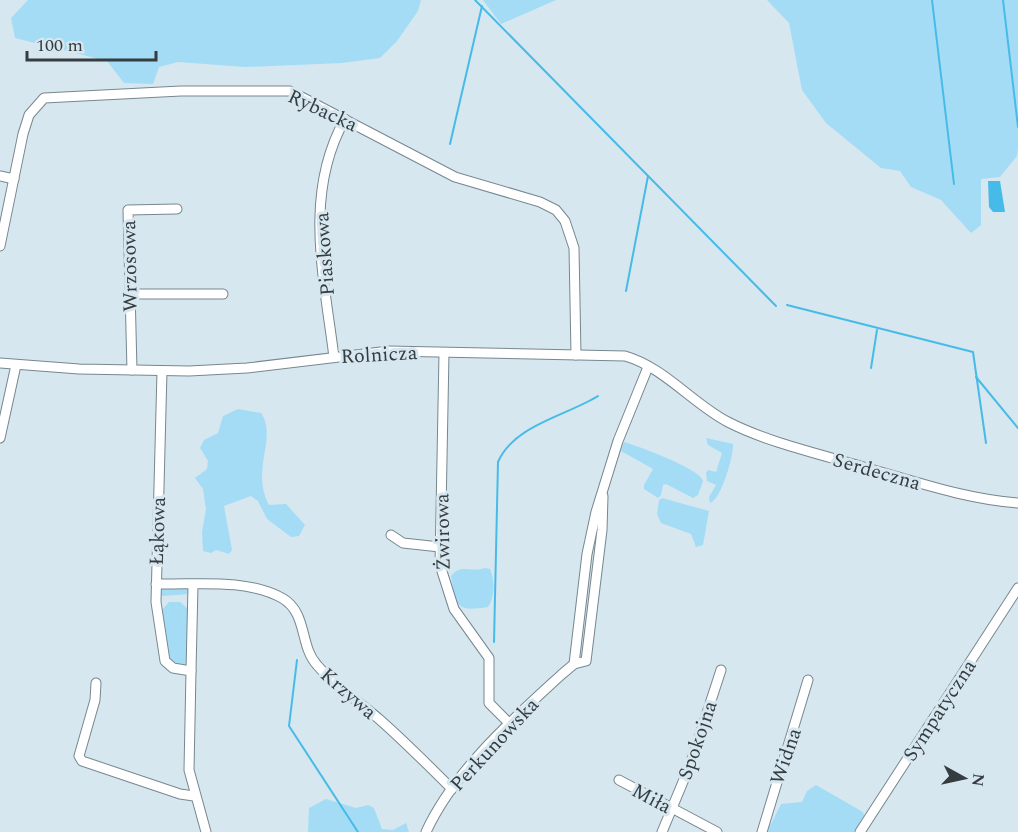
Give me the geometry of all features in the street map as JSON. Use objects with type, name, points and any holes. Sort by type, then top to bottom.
[{"type":"street","name":"Rybacka","points":[[0,246],[29,116],[39,102],[52,96],[290,91],[455,177],[540,202],[556,210],[565,221],[574,248],[576,355]]},
{"type":"street","name":"Piaskowa","points":[[334,357],[318,232],[325,168],[330,147],[345,119]]},
{"type":"street","points":[[0,176],[14,179]]},
{"type":"street","name":"Wrzosowa","points":[[132,370],[128,210],[177,209]]},
{"type":"street","points":[[129,294],[223,294]]},
{"type":"street","name":"Rolnicza","points":[[0,363],[162,371],[247,368],[389,351],[625,356],[648,367],[712,412],[739,427]]},
{"type":"street","name":"Żwirowa","points":[[444,353],[441,572],[454,609],[489,658],[489,703],[511,725]]},
{"type":"street","points":[[0,438],[16,365]]},
{"type":"street","name":"Perkunowska","points":[[426,832],[440,803],[511,725],[574,664],[586,662],[590,650],[603,496],[618,441],[648,367]]},
{"type":"street","name":"Łąkowa","points":[[162,371],[156,584],[165,661],[173,668],[191,671]]},
{"type":"street","name":"Serdeczna","points":[[739,427],[819,454],[925,484],[977,498],[1018,503]]},
{"type":"street","points":[[391,535],[403,543],[440,547]]},
{"type":"street","name":"Krzywa","points":[[156,584],[250,587],[288,602],[298,615],[307,650],[318,667],[380,720],[452,789]]},
{"type":"street","points":[[193,585],[188,754],[194,796],[206,832]]},
{"type":"street","name":"Sympatyczna","points":[[860,832],[1018,588]]},
{"type":"street","name":"Spokojna","points":[[662,832],[690,765],[721,670]]},
{"type":"street","name":"Widna","points":[[762,832],[808,681]]},
{"type":"street","points":[[96,683],[95,700],[79,756],[82,761],[189,797],[194,796]]},
{"type":"street","name":"Miła","points":[[619,780],[717,832]]},
{"type":"shaded area","points":[[28,0],[421,0],[418,11],[397,41],[380,58],[342,63],[245,67],[178,62],[159,67],[153,84],[124,83],[107,61],[15,38],[11,18]]},
{"type":"shaded area","points":[[483,0],[556,0],[501,24]]},
{"type":"shaded area","points":[[767,0],[1018,0],[1017,156],[1000,177],[981,179],[981,225],[971,233],[941,200],[911,187],[900,171],[881,168],[826,123],[802,90],[789,23]]},
{"type":"shaded area","points":[[238,409],[261,413],[265,422],[267,433],[262,479],[269,505],[286,504],[305,525],[299,536],[291,537],[267,519],[258,501],[251,496],[224,506],[232,550],[229,554],[216,550],[211,553],[203,551],[202,532],[206,509],[203,489],[195,478],[207,469],[208,461],[200,448],[204,440],[218,433],[223,416]]},
{"type":"shaded area","points":[[706,438],[733,444],[729,467],[722,486],[710,503],[709,497],[716,485],[707,481],[706,473],[708,470],[716,472],[722,453],[708,445]]},
{"type":"shaded area","points":[[624,442],[668,458],[692,470],[703,481],[698,495],[693,498],[666,484],[663,485],[658,498],[644,489],[653,469],[621,451]]},
{"type":"shaded area","points":[[662,498],[709,511],[703,545],[696,547],[691,534],[661,523],[657,514],[659,500]]},
{"type":"shaded area","points":[[462,569],[490,569],[493,584],[492,599],[488,607],[469,609],[459,605],[454,595],[451,576]]},
{"type":"shaded area","points":[[159,588],[187,588],[190,594],[163,596],[159,594]]},
{"type":"shaded area","points":[[169,602],[180,602],[187,608],[187,663],[184,666],[177,664],[167,656],[161,611]]},
{"type":"shaded area","points":[[816,785],[863,812],[864,816],[854,832],[767,832],[781,804],[802,802],[807,791]]},
{"type":"shaded area","points":[[326,799],[356,808],[368,805],[374,808],[382,829],[393,830],[406,823],[409,832],[308,832],[309,808]]},
{"type":"water","points":[[988,181],[1000,181],[1005,212],[993,212],[989,207]]},
{"type":"waterway","points":[[475,0],[776,306]]},
{"type":"waterway","points":[[932,0],[954,184]]},
{"type":"waterway","points":[[1003,0],[1018,127]]},
{"type":"waterway","points":[[450,144],[482,6]]},
{"type":"waterway","points":[[626,291],[648,176]]},
{"type":"waterway","points":[[787,305],[973,352],[986,443]]},
{"type":"waterway","points":[[871,368],[877,330]]},
{"type":"waterway","points":[[976,377],[1018,428]]},
{"type":"waterway","points":[[494,642],[498,462],[506,449],[528,430],[598,396]]},
{"type":"waterway","points":[[297,660],[289,726],[358,832]]}]
